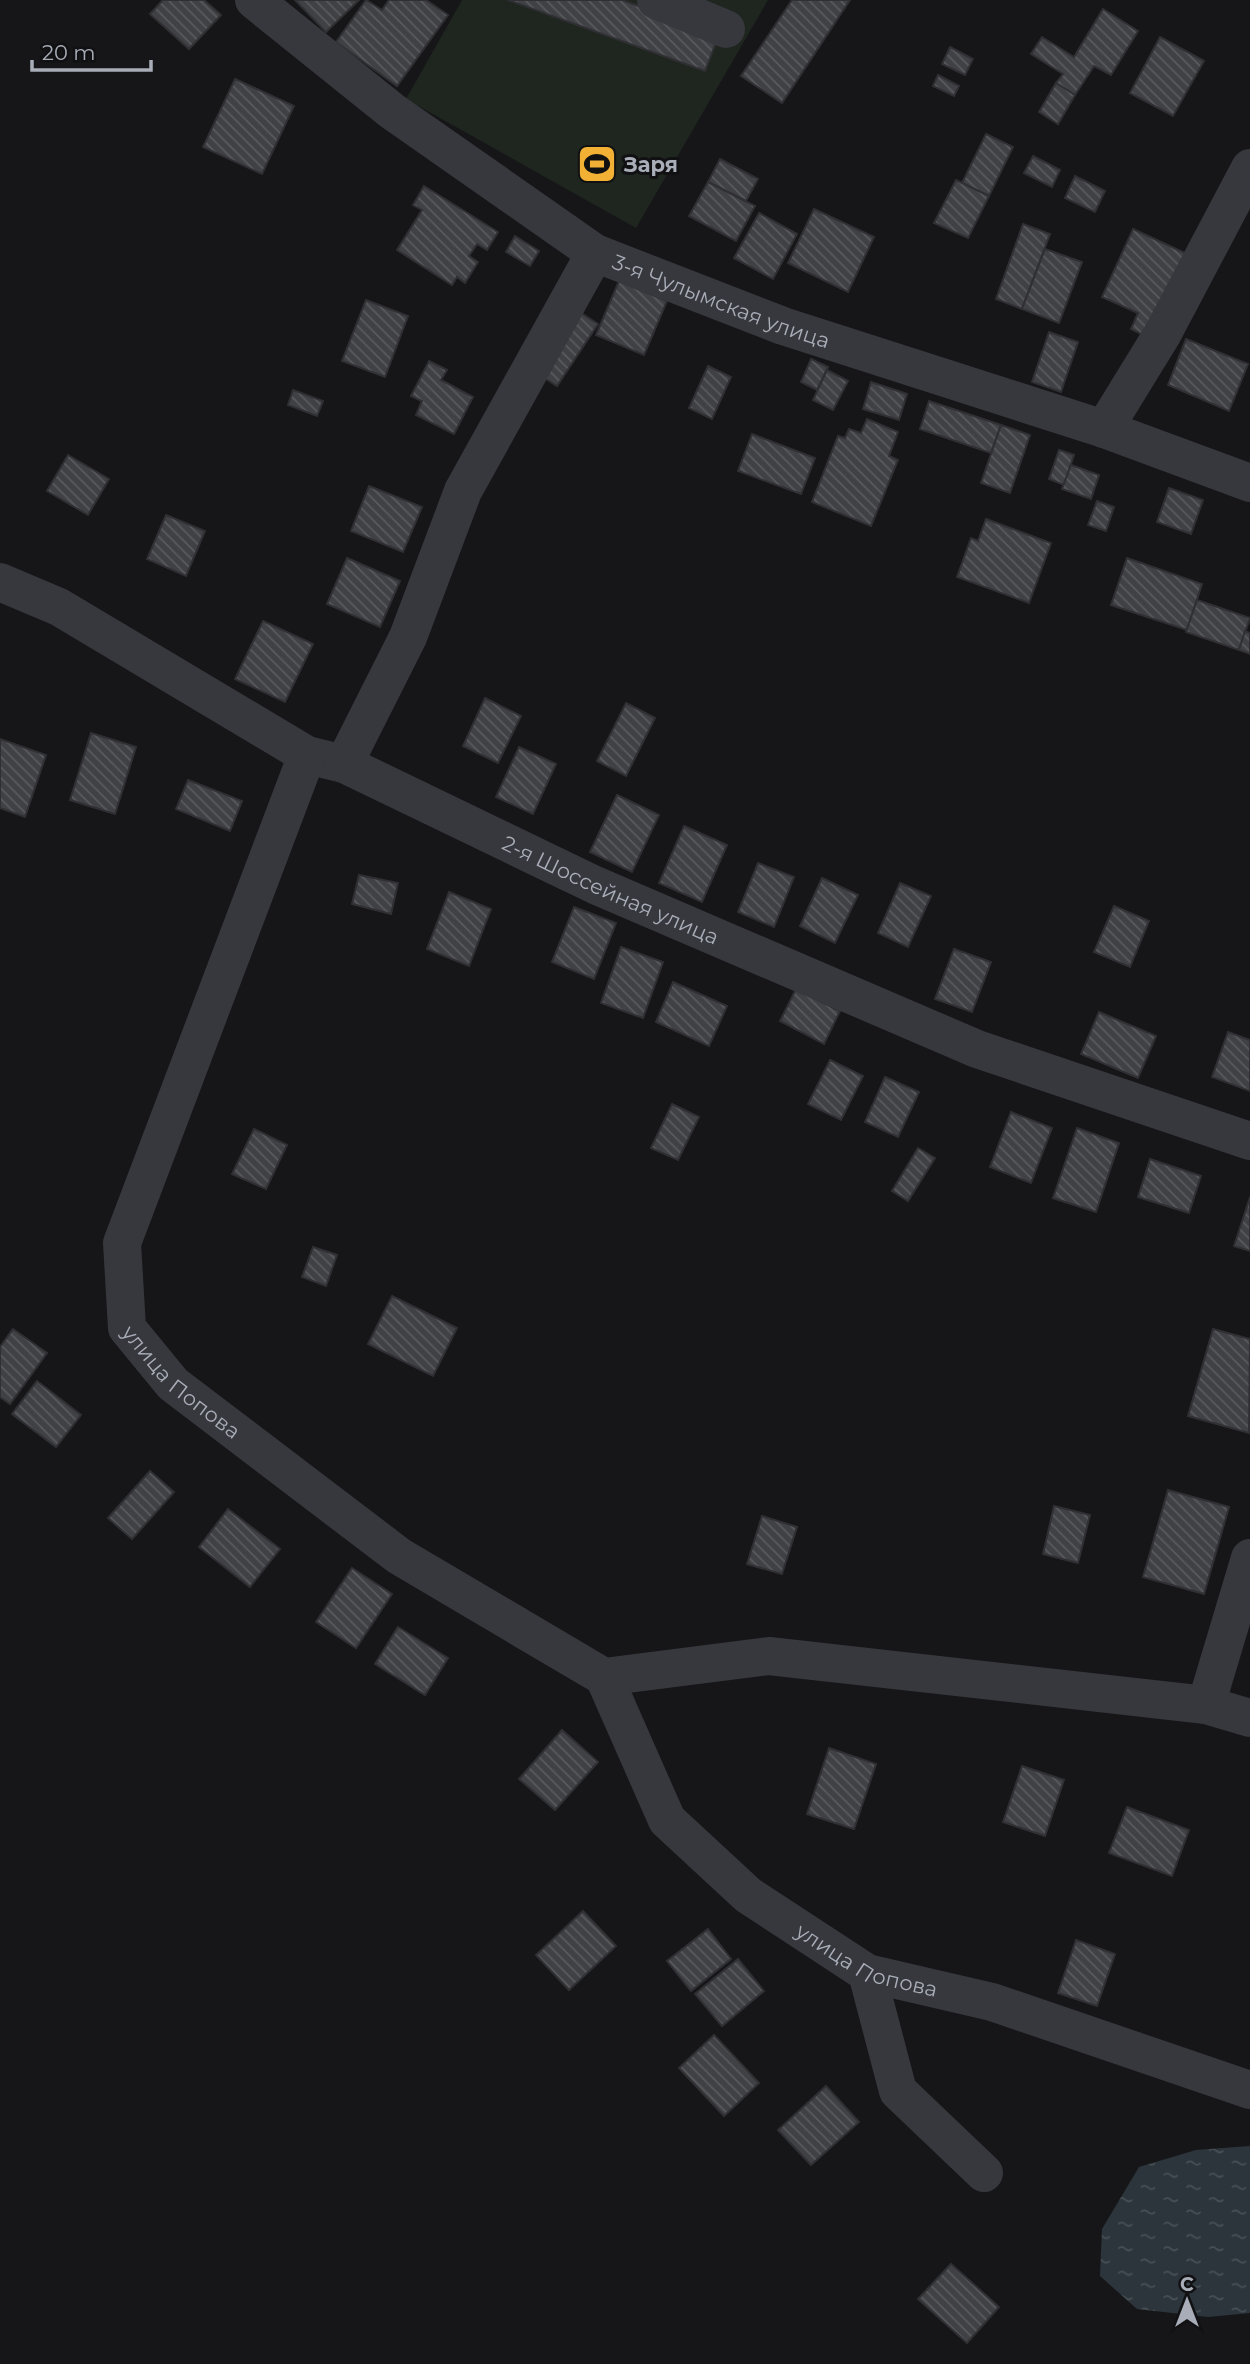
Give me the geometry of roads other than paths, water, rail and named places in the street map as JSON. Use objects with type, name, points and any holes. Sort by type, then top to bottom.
[{"type":"street","name":"3-я Чулымская улица","points":[[254,0],[392,111],[595,253],[783,326],[1104,429],[1250,483]]},
{"type":"street","points":[[656,0],[726,29]]},
{"type":"street","points":[[1104,429],[1163,333],[1250,168]]},
{"type":"street","points":[[344,764],[408,637],[463,491],[595,253]]},
{"type":"street","name":"2-я Шоссейная улица","points":[[0,582],[59,607],[307,755],[344,764],[595,884],[977,1049],[1250,1142]]},
{"type":"street","name":"улица Попова","points":[[307,755],[122,1244],[127,1328],[173,1384],[399,1556],[604,1677],[667,1820],[748,1895],[867,1973],[992,2002],[1250,2091]]},
{"type":"street","points":[[1206,1705],[1250,1558]]},
{"type":"street","points":[[604,1677],[769,1656],[1206,1705],[1250,1718]]},
{"type":"street","points":[[867,1973],[898,2091],[984,2173]]},
{"type":"water","points":[[1250,2146],[1250,2313],[1208,2317],[1137,2309],[1100,2276],[1102,2229],[1139,2167],[1196,2150]]},
{"type":"place","name":"Заря","points":[[597,164]]}]
